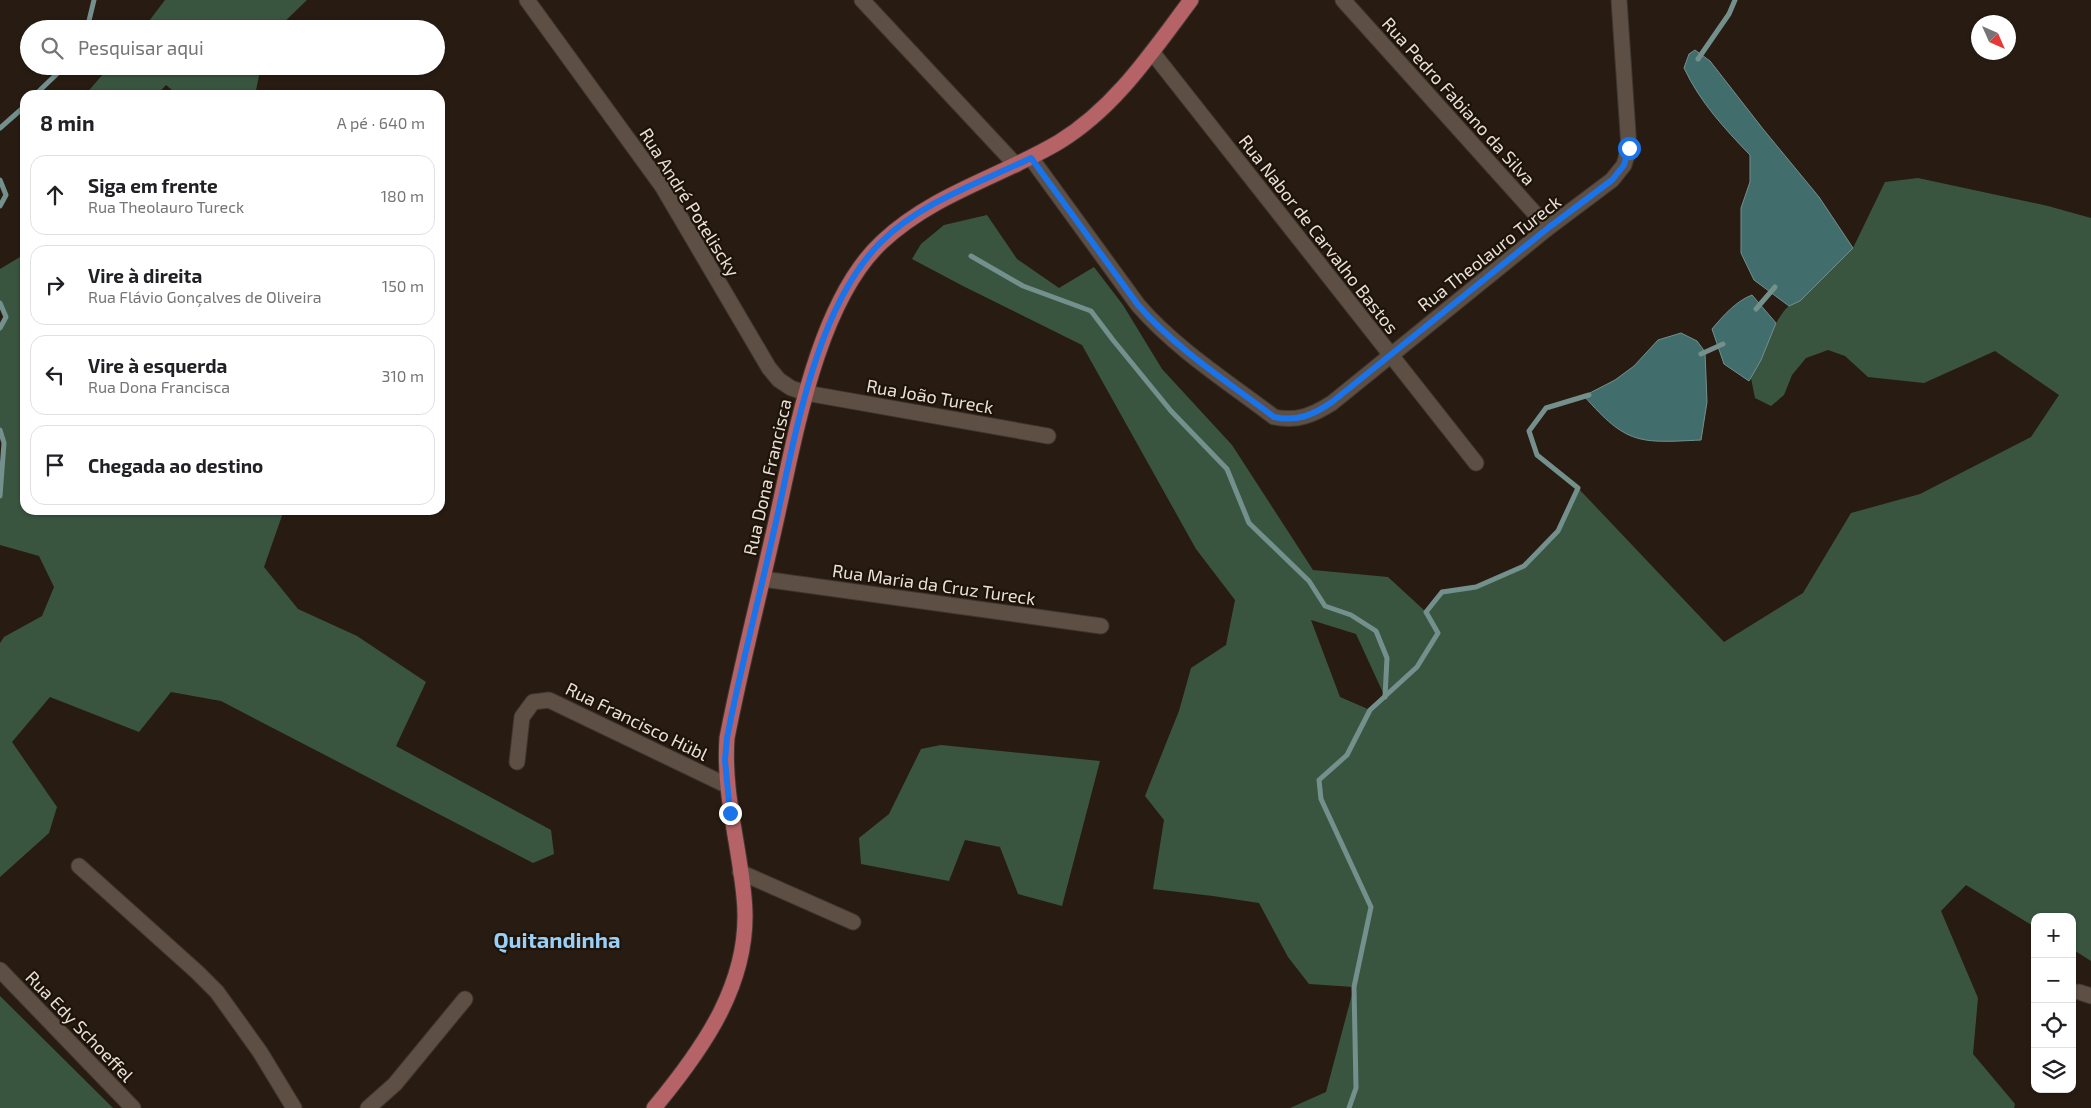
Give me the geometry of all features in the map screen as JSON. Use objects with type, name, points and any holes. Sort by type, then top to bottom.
[{"type":"main road","name":"Rua Dona Francisca","points":[[654,1108],[682,1072],[712,1027],[736,978],[745,938],[744,897],[726,785],[727,738],[806,393],[822,344],[838,305],[852,278],[880,243],[900,226],[945,198],[1031,158],[1060,142],[1096,116],[1152,52],[1191,0]]},
{"type":"street","name":"Rua André Poteliscky","points":[[527,0],[662,186],[769,368],[791,388],[806,393]]},
{"type":"street","points":[[862,0],[1016,165]]},
{"type":"street","name":"Rua Pedro Fabiano da Silva","points":[[1343,0],[1548,228]]},
{"type":"street","name":"Rua Theolauro Tureck","points":[[1031,158],[1138,305],[1153,322],[1176,343],[1274,417],[1287,420],[1301,418],[1317,412],[1332,402],[1548,228],[1612,180],[1624,165],[1629,148],[1619,0]]},
{"type":"street","name":"Rua Nabor de Carvalho Bastos","points":[[1152,52],[1476,462]]},
{"type":"street","name":"Rua João Tureck","points":[[806,393],[1048,436]]},
{"type":"street","name":"Rua Maria da Cruz Tureck","points":[[763,580],[1101,626]]},
{"type":"street","name":"Rua Francisco Hübl","points":[[517,762],[522,717],[533,702],[549,700],[726,785]]},
{"type":"street","points":[[79,866],[184,959],[217,992],[255,1045],[294,1108]]},
{"type":"street","points":[[740,872],[853,922]]},
{"type":"street","name":"Rua Edy Schoeffel","points":[[0,970],[132,1108]]},
{"type":"street","points":[[368,1108],[395,1084],[465,999]]},
{"type":"green space","points":[[165,0],[307,0],[286,20],[150,20]]},
{"type":"green space","points":[[102,75],[259,75],[256,90],[172,90],[166,85],[162,90],[89,90]]},
{"type":"green space","points":[[1918,178],[2048,206],[2091,218],[2091,961],[2076,952],[2076,913],[2031,913],[2031,925],[1966,885],[1941,911],[1978,998],[1973,1054],[2015,1104],[2014,1108],[1290,1108],[1326,1092],[1354,987],[1309,984],[1288,957],[1259,903],[1153,889],[1164,820],[1145,796],[1179,711],[1191,668],[1226,645],[1235,600],[1196,549],[1082,345],[912,259],[921,244],[944,225],[987,215],[1017,259],[1059,288],[1094,267],[1123,305],[1162,369],[1232,445],[1313,570],[1388,577],[1426,612],[1442,592],[1476,587],[1524,566],[1558,531],[1578,488],[1724,642],[1803,593],[1851,513],[1920,494],[2031,437],[2059,395],[1995,351],[1924,383],[1868,377],[1845,356],[1828,350],[1806,358],[1792,375],[1784,395],[1771,406],[1755,398],[1751,378],[1768,339],[1783,312],[1793,303],[1800,301],[1853,248],[1885,182]],"holes":[[[1311,620],[1356,634],[1385,697],[1370,710],[1340,697]]]},
{"type":"green space","points":[[20,257],[20,515],[282,515],[264,567],[298,609],[357,636],[426,682],[396,746],[551,830],[554,854],[533,863],[221,701],[171,692],[139,732],[50,697],[12,742],[57,807],[49,833],[0,877],[0,643],[4,637],[42,616],[54,587],[39,556],[0,545],[0,496],[4,443],[0,430],[0,328],[6,317],[0,303],[0,269]]},
{"type":"green space","points":[[941,745],[1100,761],[1062,906],[1018,894],[1000,847],[965,840],[949,881],[861,864],[859,838],[889,814],[921,749]]},
{"type":"green space","points":[[0,996],[113,1108],[0,1108]]},
{"type":"water","points":[[1695,50],[1710,61],[1819,197],[1853,248],[1800,301],[1789,306],[1754,280],[1741,253],[1741,208],[1750,182],[1750,155],[1713,114],[1690,80],[1684,68],[1689,54]]},
{"type":"water","points":[[1752,295],[1776,323],[1761,360],[1749,381],[1724,364],[1712,329],[1735,305]]},
{"type":"water","points":[[1681,333],[1697,341],[1705,352],[1707,402],[1701,440],[1663,441],[1635,438],[1612,424],[1584,396],[1615,380],[1634,366],[1658,340]]},
{"type":"waterway","points":[[89,20],[94,0]]},
{"type":"waterway","points":[[1698,59],[1729,14],[1735,0]]},
{"type":"waterway","points":[[40,90],[56,75]]},
{"type":"waterway","points":[[0,128],[20,110]]},
{"type":"waterway","points":[[0,180],[6,195],[0,206]]},
{"type":"waterway","points":[[971,256],[1023,286],[1091,311],[1171,411],[1227,469],[1249,523],[1309,581],[1325,606],[1351,615],[1376,631],[1387,658],[1385,697]]},
{"type":"waterway","points":[[1756,309],[1775,287]]},
{"type":"waterway","points":[[0,303],[6,317],[0,328]]},
{"type":"waterway","points":[[1701,354],[1723,344]]},
{"type":"waterway","points":[[1349,1108],[1356,1088],[1354,987],[1371,907],[1321,799],[1319,780],[1347,755],[1370,710],[1417,667],[1438,633],[1426,612],[1442,592],[1476,587],[1524,566],[1558,531],[1578,488],[1537,455],[1529,431],[1546,408],[1589,395]]},
{"type":"waterway","points":[[0,430],[4,443],[0,496]]},
{"type":"district","name":"Quitandinha","points":[[557,939]]},
{"type":"route","points":[[730,813],[725,760],[727,738],[806,393],[825,335],[852,278],[880,243],[900,226],[975,182],[1031,158],[1138,305],[1153,322],[1176,343],[1274,417],[1287,420],[1301,418],[1317,412],[1332,402],[1548,228],[1612,180],[1624,165],[1629,148]]}]
